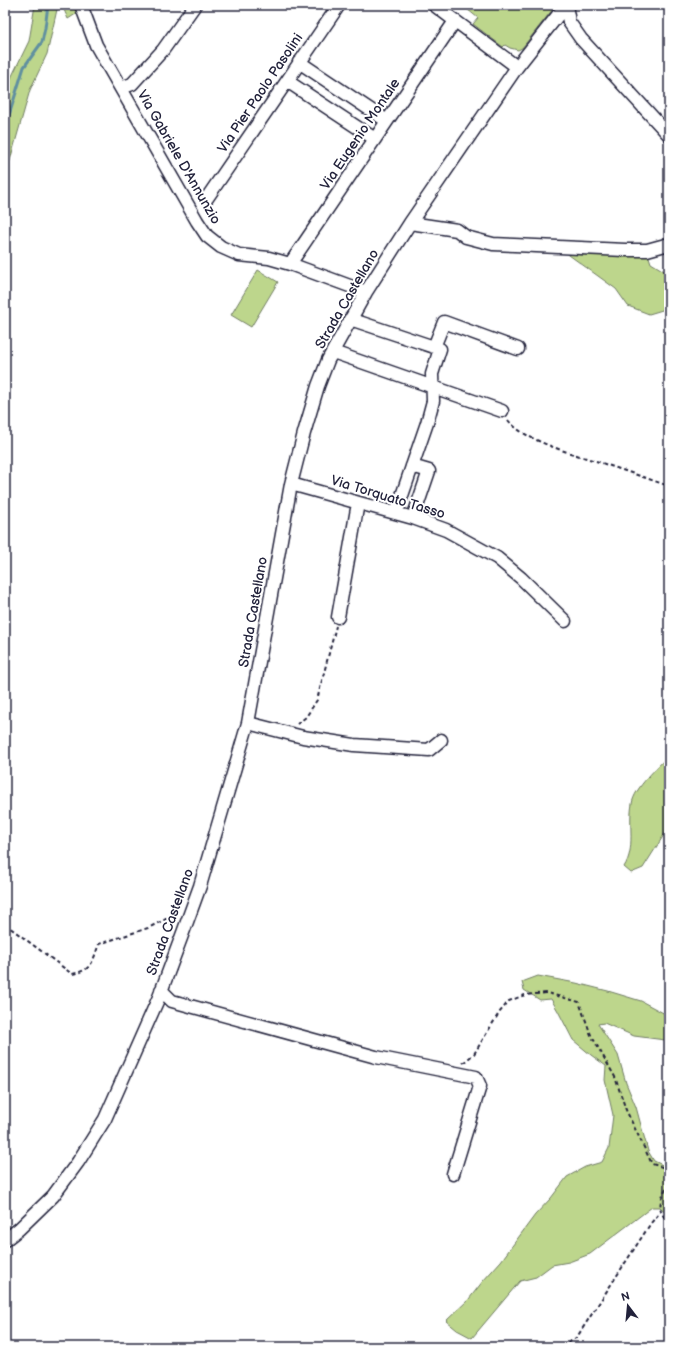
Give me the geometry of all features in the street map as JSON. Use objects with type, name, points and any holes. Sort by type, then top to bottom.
[{"type":"street","name":"Via Gabriele D'Annunzio","points":[[81,5],[96,45],[207,236],[221,247],[239,255],[269,258],[290,264],[366,292]]},
{"type":"street","points":[[121,88],[132,84],[163,50],[195,5]]},
{"type":"street","name":"Via Pier Paolo Pasolini","points":[[207,198],[338,5]]},
{"type":"street","points":[[434,5],[517,67]]},
{"type":"street","points":[[566,5],[569,22],[581,39],[669,135]]},
{"type":"street","name":"Strada Castellano","points":[[5,1240],[19,1229],[53,1196],[78,1162],[105,1119],[162,990],[200,886],[248,723],[291,484],[304,432],[328,360],[366,292],[410,223],[517,67],[566,5]]},
{"type":"street","name":"Via Eugenio Montale","points":[[290,264],[455,21]]},
{"type":"street","points":[[299,62],[387,121]]},
{"type":"street","points":[[287,81],[374,139]]},
{"type":"street","points":[[410,223],[457,230],[466,236],[493,244],[625,250],[647,250],[669,244]]},
{"type":"street","points":[[350,319],[440,349],[432,374],[432,401],[427,423],[396,513]]},
{"type":"street","points":[[434,348],[444,322],[518,349]]},
{"type":"street","points":[[333,352],[502,411]]},
{"type":"street","points":[[412,466],[429,471],[413,518]]},
{"type":"street","name":"Via Torquato Tasso","points":[[291,484],[413,518],[446,530],[497,558],[521,578],[565,621]]},
{"type":"street","points":[[338,618],[358,503]]},
{"type":"street","points":[[248,723],[303,737],[354,745],[429,750],[441,740]]},
{"type":"street","points":[[162,990],[172,1001],[376,1056],[476,1077],[480,1086],[453,1174]]},
{"type":"path","points":[[502,411],[512,425],[532,438],[669,486]]},
{"type":"path","points":[[282,731],[296,725],[306,717],[317,700],[338,618]]},
{"type":"path","points":[[5,924],[72,974],[81,972],[89,967],[99,944],[148,928],[168,918]]},
{"type":"path","points":[[448,1071],[461,1065],[474,1054],[499,1013],[509,1001],[525,995],[547,993],[579,1002],[591,1035],[615,1077],[626,1110],[652,1164],[669,1169]]},
{"type":"path","points":[[669,1182],[660,1207],[666,1219],[669,1221]]},
{"type":"path","points":[[562,1347],[577,1337],[651,1223],[661,1211]]},
{"type":"green space","points":[[35,5],[58,5],[47,54],[30,90],[5,178],[5,96],[10,80],[29,41]]},
{"type":"green space","points":[[62,5],[78,5],[79,12],[68,19]]},
{"type":"green space","points":[[462,5],[548,5],[553,9],[522,48],[518,50],[505,45],[503,47],[473,24],[478,18]]},
{"type":"green space","points":[[562,250],[648,254],[651,263],[669,274],[669,308],[649,314],[628,306],[616,289]]},
{"type":"green space","points":[[258,270],[278,282],[251,327],[231,315]]},
{"type":"green space","points":[[669,755],[669,827],[643,868],[631,873],[624,867],[630,852],[632,804],[637,791]]},
{"type":"green space","points":[[538,976],[576,983],[641,1001],[669,1016],[669,1039],[665,1040],[634,1036],[604,1023],[598,1024],[618,1055],[626,1083],[636,1107],[648,1151],[654,1161],[669,1168],[669,1215],[660,1207],[652,1207],[590,1254],[569,1262],[552,1265],[536,1277],[520,1281],[472,1338],[457,1330],[446,1321],[469,1299],[501,1261],[535,1215],[551,1198],[567,1177],[585,1167],[602,1162],[609,1148],[613,1115],[605,1080],[606,1066],[573,1040],[551,999],[540,1000],[524,990],[522,982]]},
{"type":"waterway","points":[[5,128],[24,67],[42,42],[48,5]]}]
